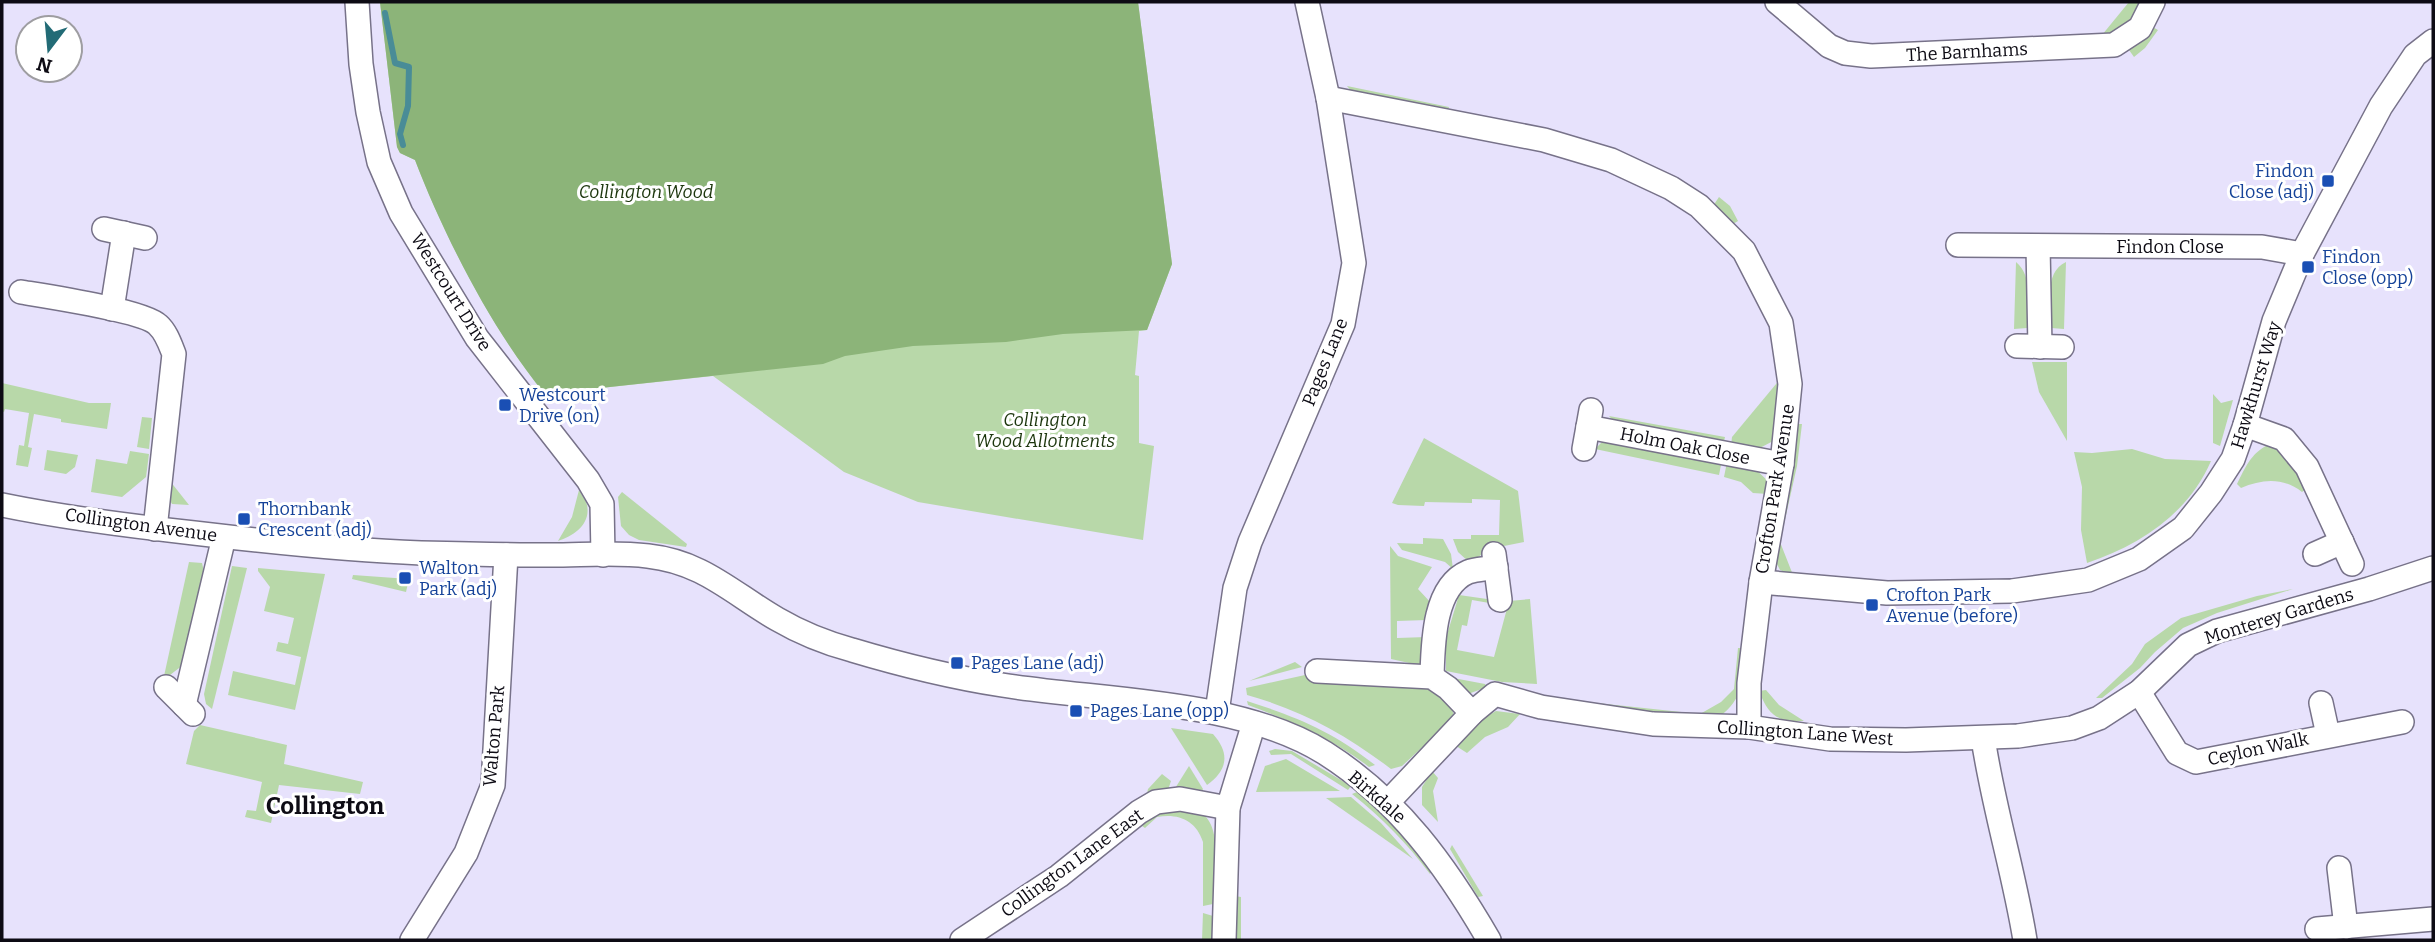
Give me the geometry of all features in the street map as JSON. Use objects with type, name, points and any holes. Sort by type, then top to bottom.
[{"type":"street","name":"Westcourt Drive","points":[[357,2],[361,64],[368,112],[379,162],[401,213],[477,338],[588,480],[602,504],[603,555]]},
{"type":"street","name":"Pages Lane","points":[[1217,712],[1223,655],[1239,576],[1250,542],[1343,324],[1353,263],[1328,98],[1307,2]]},
{"type":"street","name":"The Barnhams","points":[[1777,2],[1829,46],[1845,53],[1871,56],[2114,45],[2140,28],[2153,2]]},
{"type":"street","name":"Hawkhurst Way","points":[[1760,583],[1887,593],[2012,591],[2088,580],[2139,559],[2183,528],[2211,494],[2233,458],[2274,321],[2302,254],[2381,106],[2415,55],[2433,41]]},
{"type":"street","name":"Crofton Park Avenue","points":[[1328,98],[1544,140],[1611,160],[1671,188],[1699,206],[1744,251],[1781,323],[1790,384],[1782,464],[1760,583],[1749,683],[1749,727]]},
{"type":"street","points":[[112,309],[124,234]]},
{"type":"street","name":"Findon Close","points":[[1958,245],[2262,247],[2302,254]]},
{"type":"street","points":[[2038,246],[2040,347]]},
{"type":"street","points":[[21,292],[112,309],[157,323],[167,338],[173,354],[155,529]]},
{"type":"street","points":[[2245,425],[2284,439],[2307,467],[2352,564]]},
{"type":"street","name":"Holm Oak Close","points":[[1587,428],[1782,464]]},
{"type":"street","name":"Collington Avenue","points":[[2,505],[155,529],[366,551],[643,555],[677,560],[705,573],[779,620],[822,642],[915,669],[1002,685],[1217,712]]},
{"type":"street","points":[[166,687],[190,710],[224,537]]},
{"type":"street","points":[[2315,554],[2342,542]]},
{"type":"street","name":"Walton Park","points":[[412,940],[466,853],[493,785],[506,555]]},
{"type":"street","points":[[1432,677],[1433,632],[1445,597],[1454,582],[1495,559],[1500,600]]},
{"type":"street","name":"Monterey Gardens","points":[[1983,738],[2073,728],[2099,718],[2139,692],[2188,645],[2217,631],[2369,589],[2433,568]]},
{"type":"street","points":[[1317,671],[1432,677],[1448,688],[1472,713]]},
{"type":"street","name":"Ceylon Walk","points":[[2139,692],[2177,752],[2196,762],[2402,722]]},
{"type":"street","name":"Collington Lane West","points":[[1388,802],[1472,713],[1495,694],[1541,707],[1653,724],[1749,727],[1838,739],[1983,738]]},
{"type":"street","name":"Ceylon Walk","points":[[2321,703],[2328,735]]},
{"type":"street","name":"Birkdale","points":[[1217,712],[1294,738],[1325,753],[1388,802],[1428,845],[1462,894],[1489,940]]},
{"type":"street","points":[[1224,940],[1228,808],[1254,723]]},
{"type":"street","points":[[1983,738],[1990,786],[2021,911],[2025,940]]},
{"type":"street","name":"Collington Lane East","points":[[962,940],[1059,876],[1139,812],[1156,802],[1180,799],[1228,808]]},
{"type":"street","points":[[2339,868],[2346,927]]},
{"type":"street","points":[[2317,929],[2433,919]]},
{"type":"green space","name":"Collington Wood","points":[[380,2],[1138,2],[1172,264],[1147,330],[1139,331],[1135,375],[1139,376],[1139,443],[1154,446],[1143,540],[918,502],[844,472],[713,376],[545,394],[525,369],[471,282],[415,160],[400,153],[397,147]]},
{"type":"green space","name":"Collington Wood","points":[[380,2],[1138,2],[1172,264],[1147,330],[1063,334],[1006,342],[913,346],[845,356],[823,364],[545,394],[507,342],[471,282],[440,220],[415,160],[400,153],[397,147]]},
{"type":"green space","points":[[2129,2],[2146,2],[2136,23],[2112,37],[2102,35]]},
{"type":"green space","points":[[2149,25],[2158,30],[2145,48],[2134,57],[2129,50]]},
{"type":"green space","points":[[1347,86],[1449,107],[1448,111],[1352,92]]},
{"type":"green space","points":[[1719,197],[1730,206],[1738,221],[1733,224],[1713,206]]},
{"type":"green space","points":[[2016,262],[2025,276],[2028,301],[2027,328],[2014,329]]},
{"type":"green space","points":[[2066,262],[2064,329],[2051,328],[2051,282],[2059,267]]},
{"type":"green space","points":[[2032,362],[2067,362],[2067,441],[2039,392]]},
{"type":"green space","points":[[1781,378],[1777,439],[1756,450],[1731,446],[1732,437]]},
{"type":"green space","points":[[2,383],[89,403],[111,403],[107,429],[61,422],[61,419],[34,414],[28,447],[32,448],[28,467],[16,465],[19,445],[24,446],[29,413],[5,409],[2,411]]},
{"type":"green space","points":[[2213,394],[2221,403],[2233,400],[2220,446],[2213,443]]},
{"type":"green space","points":[[1609,416],[1725,437],[1723,445],[1616,424]]},
{"type":"green space","points":[[142,417],[152,418],[149,449],[137,447]]},
{"type":"green space","points":[[1797,424],[1802,424],[1797,466],[1780,542],[1793,575],[1780,570],[1774,558]]},
{"type":"green space","points":[[1424,438],[1518,491],[1524,542],[1489,549],[1470,563],[1458,552],[1453,539],[1471,539],[1471,535],[1499,535],[1500,500],[1472,499],[1472,503],[1425,502],[1424,506],[1392,503]]},
{"type":"green space","points":[[1605,439],[1722,460],[1719,475],[1595,449]]},
{"type":"green space","points":[[2268,445],[2286,458],[2305,490],[2302,492],[2287,484],[2272,481],[2241,488],[2237,484],[2253,457]]},
{"type":"green space","points":[[2132,449],[2165,459],[2211,461],[2201,480],[2176,512],[2126,547],[2087,563],[2081,530],[2082,487],[2074,452]]},
{"type":"green space","points":[[47,450],[78,455],[75,467],[66,474],[44,470]]},
{"type":"green space","points":[[130,451],[149,454],[146,477],[122,497],[91,492],[96,459],[127,464]]},
{"type":"green space","points":[[1727,462],[1754,468],[1767,480],[1768,494],[1753,493],[1741,482],[1724,477]]},
{"type":"green space","points":[[170,481],[189,505],[172,504],[168,497]]},
{"type":"green space","points":[[579,490],[587,505],[588,512],[584,523],[570,536],[558,541],[572,517]]},
{"type":"green space","points":[[622,492],[687,544],[686,547],[639,540],[629,535],[621,526],[618,497]]},
{"type":"green space","points":[[1423,538],[1443,539],[1451,554],[1453,569],[1445,562],[1402,550],[1397,543],[1423,544]]},
{"type":"green space","points":[[1390,546],[1398,556],[1432,567],[1418,589],[1432,604],[1427,620],[1397,621],[1397,638],[1427,637],[1423,666],[1391,659]]},
{"type":"green space","points":[[189,562],[202,563],[205,576],[183,665],[170,675],[164,676]]},
{"type":"green space","points":[[232,566],[247,568],[212,709],[206,704],[204,694]]},
{"type":"green space","points":[[258,568],[325,574],[295,710],[228,695],[233,671],[295,685],[301,657],[276,651],[278,642],[288,644],[294,618],[264,611],[270,587]]},
{"type":"green space","points":[[353,575],[409,579],[406,592],[352,579]]},
{"type":"green space","points":[[2293,589],[2217,613],[2183,628],[2140,668],[2102,698],[2096,698],[2132,664],[2145,644],[2181,618],[2257,596]]},
{"type":"green space","points":[[1459,595],[1494,600],[1495,604],[1472,600],[1467,626],[1462,625],[1457,650],[1494,657],[1509,601],[1530,599],[1537,684],[1502,682],[1446,671],[1446,638]]},
{"type":"green space","points":[[1738,648],[1743,648],[1742,679],[1738,695],[1718,718],[1599,709],[1597,703],[1700,714],[1721,702],[1734,689]]},
{"type":"green space","points":[[1295,662],[1302,667],[1249,681]]},
{"type":"green space","points":[[1305,675],[1315,680],[1429,687],[1448,700],[1455,717],[1402,766],[1391,769],[1358,745],[1323,725],[1286,708],[1247,695],[1246,688]]},
{"type":"green space","points":[[1448,677],[1485,684],[1487,687],[1468,694]]},
{"type":"green space","points":[[1766,690],[1779,705],[1804,721],[1775,716],[1766,706],[1759,691]]},
{"type":"green space","points":[[1247,701],[1314,726],[1375,765],[1369,767],[1326,739],[1248,705]]},
{"type":"green space","points":[[1496,711],[1520,714],[1508,727],[1485,737],[1467,753],[1453,744],[1477,722]]},
{"type":"green space","points":[[200,725],[287,745],[284,764],[363,782],[360,794],[279,785],[271,823],[245,817],[247,810],[256,811],[262,782],[186,764],[194,731]]},
{"type":"green space","points":[[1171,728],[1213,734],[1218,741],[1224,755],[1223,767],[1207,785]]},
{"type":"green space","points":[[1269,751],[1292,751],[1351,786],[1348,790],[1291,754],[1271,755]]},
{"type":"green space","points":[[1286,759],[1340,791],[1256,792],[1265,766]]},
{"type":"green space","points":[[1189,766],[1203,789],[1202,792],[1174,790]]},
{"type":"green space","points":[[1432,771],[1438,778],[1433,791],[1438,822],[1422,805],[1422,787]]},
{"type":"green space","points":[[1162,774],[1171,781],[1168,790],[1146,798],[1148,789]]},
{"type":"green space","points":[[1357,792],[1415,849],[1432,870],[1430,874],[1394,831],[1352,794]]},
{"type":"green space","points":[[1351,797],[1381,823],[1413,859],[1326,798]]},
{"type":"green space","points":[[1157,809],[1196,811],[1208,820],[1213,829],[1216,855],[1213,904],[1203,906],[1203,842],[1200,834],[1191,823],[1172,816],[1157,817],[1145,828],[1142,826]]},
{"type":"green space","points":[[1452,845],[1483,896],[1478,897],[1450,849]]},
{"type":"green space","points":[[1235,896],[1241,897],[1241,940],[1234,940]]},
{"type":"green space","points":[[1203,913],[1213,916],[1212,940],[1202,940]]},
{"type":"waterway","points":[[385,13],[395,63],[409,67],[408,106],[400,134],[403,145]]},
{"type":"place","name":"Findon Close (adj)","points":[[2328,181]]},
{"type":"place","name":"Findon Close (opp)","points":[[2308,267]]},
{"type":"place","name":"Westcourt Drive (on)","points":[[505,405]]},
{"type":"place","name":"Thornbank Crescent (adj)","points":[[244,519]]},
{"type":"place","name":"Walton Park (adj)","points":[[405,578]]},
{"type":"place","name":"Crofton Park Avenue (before)","points":[[1872,605]]},
{"type":"place","name":"Pages Lane (adj)","points":[[957,663]]},
{"type":"place","name":"Pages Lane (opp)","points":[[1076,711]]},
{"type":"district","name":"Collington","points":[[325,806]]},
{"type":"park label","name":"Collington Wood Allotments","points":[[1045,430]]}]
